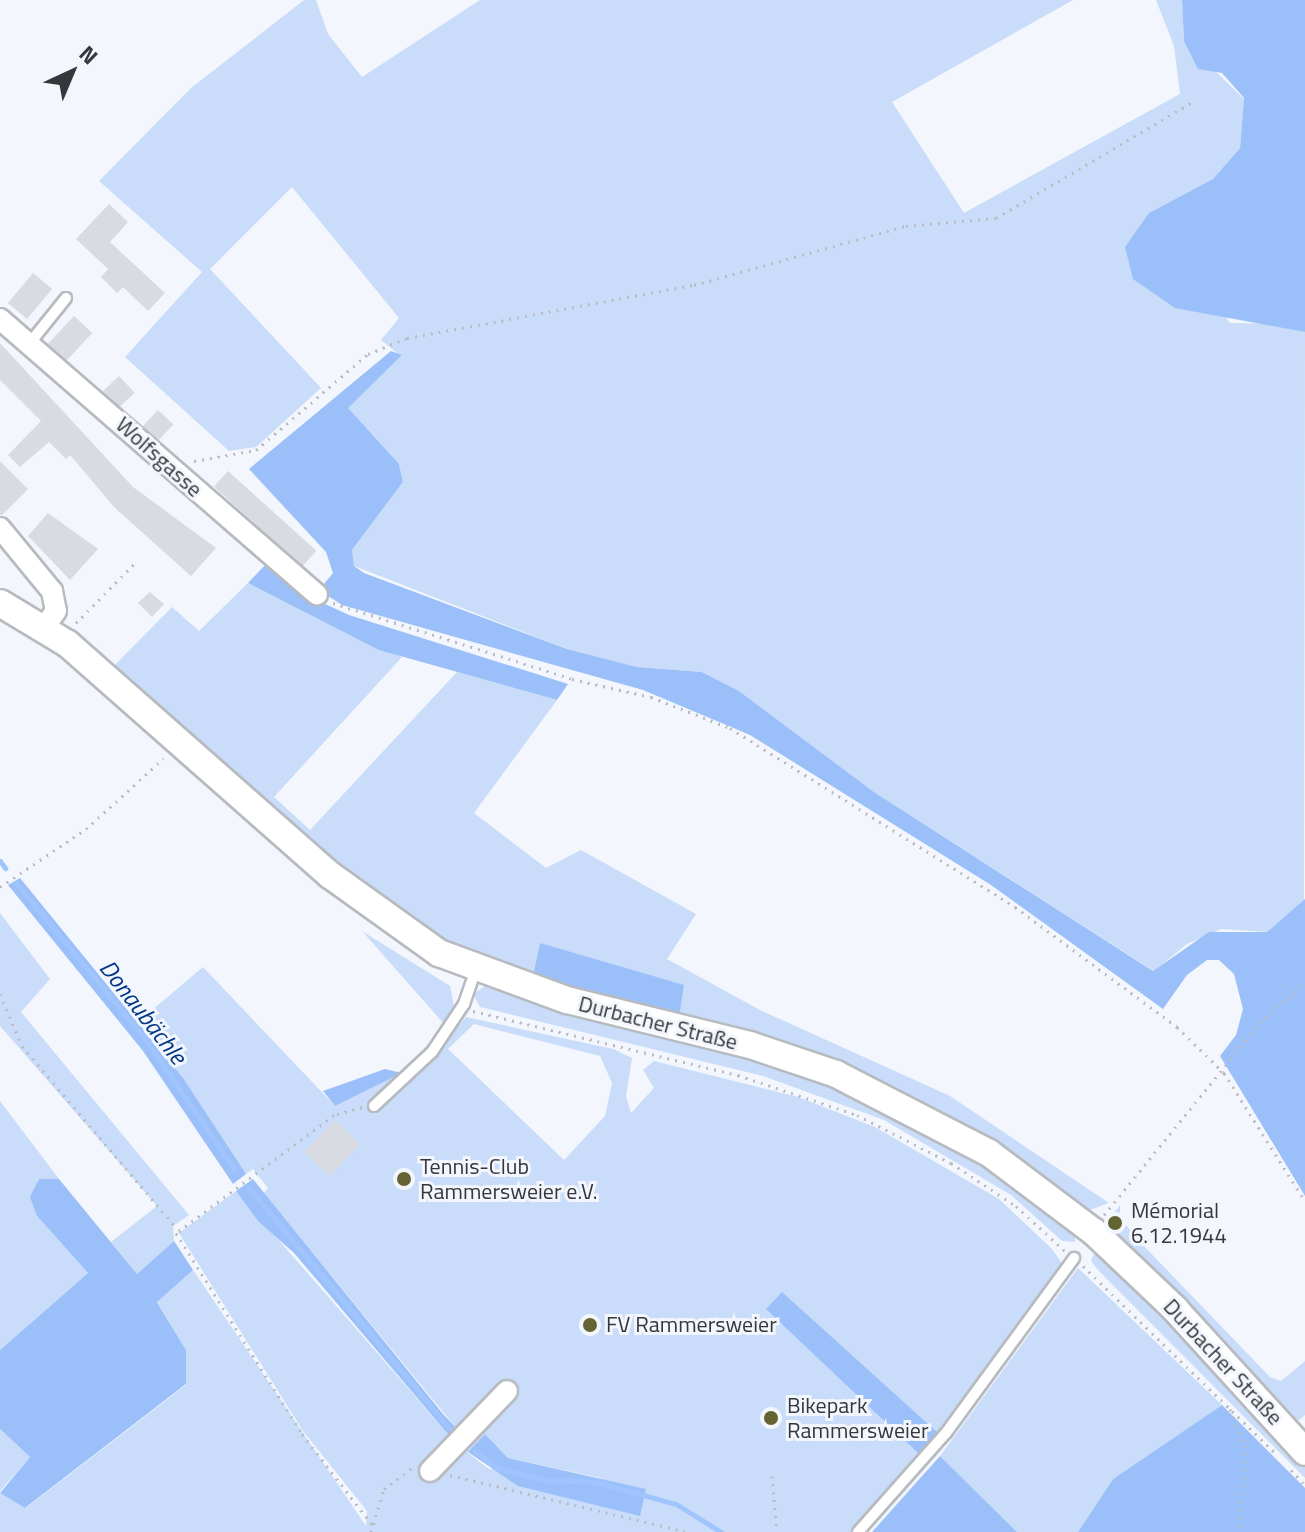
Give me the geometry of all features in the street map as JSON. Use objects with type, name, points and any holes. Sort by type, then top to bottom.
[{"type":"street","name":"Wolfsgasse","points":[[0,319],[317,595]]},
{"type":"street","points":[[0,528],[52,591],[56,611],[43,628]]},
{"type":"street","name":"Durbacher Straße","points":[[0,603],[43,628],[398,929],[476,970],[836,1074],[989,1153],[1094,1232],[1175,1309],[1291,1459]]},
{"type":"street","points":[[430,1471],[507,1391]]},
{"type":"lane","points":[[29,344],[66,298]]},
{"type":"lane","points":[[374,1106],[432,1052],[464,1004],[476,970]]},
{"type":"lane","points":[[858,1532],[946,1433],[1074,1258]]},
{"type":"path","points":[[170,465],[256,450],[368,354],[407,338],[694,285],[906,226],[996,218],[1194,101]]},
{"type":"path","points":[[72,627],[135,563]]},
{"type":"path","points":[[317,595],[354,614],[651,697],[730,728],[1015,907],[1177,1027],[1224,1073],[1305,1201]]},
{"type":"path","points":[[0,887],[96,821],[177,743]]},
{"type":"path","points":[[1094,1232],[1224,1073],[1264,1018],[1305,983]]},
{"type":"path","points":[[0,994],[22,1046],[177,1229],[289,1415],[373,1526]]},
{"type":"path","points":[[464,1004],[477,1014],[738,1075],[857,1115],[951,1163],[1016,1206],[1074,1258],[1228,1406],[1291,1459],[1305,1485]]},
{"type":"path","points":[[177,1229],[264,1169],[334,1115],[374,1106]]},
{"type":"path","points":[[1228,1406],[1244,1445],[1241,1532]]},
{"type":"path","points":[[371,1532],[396,1474],[415,1467],[688,1532]]},
{"type":"path","points":[[772,1476],[777,1532]]},
{"type":"shaded area","points":[[304,0],[316,0],[328,34],[362,77],[480,0],[1073,0],[892,102],[964,213],[1180,94],[1174,46],[1156,0],[1182,0],[1184,41],[1244,99],[1240,148],[1213,179],[1149,213],[1230,323],[1281,324],[1305,332],[1304,901],[1267,932],[1221,929],[1187,944],[1154,971],[874,792],[739,691],[702,672],[637,667],[567,649],[354,566],[352,550],[403,482],[399,464],[347,408],[401,356],[381,340],[399,318],[292,187],[210,269],[321,388],[256,447],[229,451],[125,357],[202,272],[99,181],[191,88]]},
{"type":"shaded area","points":[[1182,0],[1305,0],[1305,332],[1175,308],[1133,279],[1125,247],[1149,213],[1213,179],[1240,148],[1244,98],[1222,73],[1198,69],[1184,41]]},
{"type":"shaded area","points":[[391,351],[402,355],[348,408],[399,464],[403,482],[352,550],[354,566],[364,573],[567,649],[637,667],[702,672],[739,691],[874,792],[1153,971],[1209,932],[1267,932],[1305,899],[1305,1196],[1220,1056],[1236,1035],[1243,1009],[1234,974],[1219,960],[1207,960],[1187,975],[1163,1009],[991,885],[750,735],[643,690],[342,605],[319,590],[333,573],[326,552],[249,469]]},
{"type":"shaded area","points":[[267,563],[312,598],[349,615],[568,684],[557,700],[379,650],[248,583]]},
{"type":"shaded area","points":[[248,583],[402,657],[274,797],[310,830],[457,672],[557,700],[474,813],[546,868],[581,850],[696,914],[667,959],[760,1010],[950,1096],[1109,1203],[1087,1211],[1003,1150],[888,1086],[808,1053],[679,1017],[540,943],[532,980],[420,931],[352,883],[109,671],[172,607],[199,631]]},
{"type":"shaded area","points":[[20,878],[183,1078],[246,1174],[233,1184],[143,1051],[8,885]]},
{"type":"shaded area","points":[[0,913],[50,979],[21,1012],[189,1215],[173,1226],[174,1241],[137,1274],[111,1242],[157,1206],[0,1026]]},
{"type":"shaded area","points":[[362,931],[450,986],[454,1006],[445,1025]]},
{"type":"shaded area","points":[[540,943],[684,985],[679,1017],[532,980]]},
{"type":"shaded area","points":[[203,967],[335,1106],[402,1073],[434,1038],[443,1044],[466,1017],[613,1049],[632,1058],[626,1096],[631,1113],[654,1088],[643,1070],[654,1061],[798,1097],[875,1127],[999,1199],[1052,1249],[1061,1262],[1057,1273],[938,1433],[767,1309],[919,1454],[851,1532],[0,1532],[0,1493],[26,1508],[186,1385],[186,1350],[157,1301],[193,1270],[366,1526],[367,1511],[303,1431],[179,1233],[236,1191],[453,1440],[461,1434],[264,1193],[268,1188],[253,1169],[246,1174],[138,1022]],"holes":[[[474,1024],[600,1056],[612,1083],[605,1116],[564,1160],[448,1049]],[[485,1434],[508,1458],[605,1479],[489,1469],[468,1453]]]},
{"type":"shaded area","points":[[485,986],[806,1073],[954,1143],[1075,1230],[1075,1242],[1062,1241],[1011,1195],[884,1120],[763,1076],[480,1007],[473,994]]},
{"type":"shaded area","points":[[385,1069],[402,1073],[335,1106],[323,1091]]},
{"type":"shaded area","points":[[0,1101],[59,1179],[38,1179],[37,1216],[88,1273],[0,1350]]},
{"type":"shaded area","points":[[39,1179],[59,1179],[137,1274],[174,1241],[193,1270],[157,1302],[186,1350],[186,1384],[25,1508],[0,1493],[30,1457],[0,1429],[0,1350],[88,1273],[37,1216],[30,1197]]},
{"type":"shaded area","points":[[253,1179],[462,1434],[453,1440],[294,1253],[258,1221],[236,1191]]},
{"type":"shaded area","points":[[1120,1205],[1120,1218],[1141,1243],[1270,1377],[1281,1381],[1305,1361],[1305,1415],[1294,1424],[1112,1233],[1108,1222]]},
{"type":"shaded area","points":[[1095,1252],[1107,1257],[1283,1437],[1305,1465],[1305,1478],[1096,1268],[1091,1260]]},
{"type":"shaded area","points":[[1078,1268],[1222,1405],[1113,1479],[1078,1532],[1017,1532],[940,1456]]},
{"type":"shaded area","points":[[782,1292],[938,1433],[919,1454],[766,1309]]},
{"type":"shaded area","points":[[1222,1405],[1305,1488],[1305,1532],[1078,1532],[1113,1479]]},
{"type":"shaded area","points":[[0,1429],[30,1457],[0,1491]]},
{"type":"shaded area","points":[[485,1434],[508,1458],[646,1489],[640,1516],[518,1486],[468,1452]]},
{"type":"shaded area","points":[[940,1456],[1017,1532],[872,1532]]},
{"type":"building","points":[[109,204],[128,222],[110,242],[165,293],[148,311],[123,287],[117,293],[101,277],[108,269],[76,239]]},
{"type":"building","points":[[33,273],[52,289],[27,319],[8,303]]},
{"type":"building","points":[[74,316],[92,333],[66,361],[48,344]]},
{"type":"building","points":[[0,343],[133,487],[216,548],[191,576],[115,508],[70,455],[66,459],[49,442],[20,467],[8,455],[41,421],[0,380]]},
{"type":"building","points":[[119,376],[135,393],[119,408],[103,391]]},
{"type":"building","points":[[158,410],[173,424],[158,441],[142,427]]},
{"type":"building","points":[[0,461],[28,489],[2,515],[0,515]]},
{"type":"building","points":[[228,471],[316,551],[302,566],[214,487]]},
{"type":"building","points":[[48,513],[98,549],[70,580],[28,536]]},
{"type":"building","points":[[150,592],[164,604],[152,617],[138,603]]},
{"type":"building","points":[[335,1120],[360,1144],[330,1176],[304,1152]]},
{"type":"waterway","name":"Donaubächle","points":[[0,861],[5,868]]},
{"type":"waterway","name":"Donaubächle","points":[[16,883],[146,1040],[234,1169]]},
{"type":"waterway","name":"Donaubächle","points":[[249,1188],[455,1435]]},
{"type":"waterway","name":"Donaubächle","points":[[475,1451],[495,1467],[544,1480],[596,1482],[676,1504],[721,1532]]},
{"type":"place","name":"Tennis-Club Rammersweier e.V.","points":[[404,1179]]},
{"type":"place","name":"Mémorial 6.12.1944","points":[[1115,1223]]},
{"type":"place","name":"FV Rammersweier","points":[[590,1325]]},
{"type":"place","name":"Bikepark Rammersweier","points":[[771,1418]]}]
